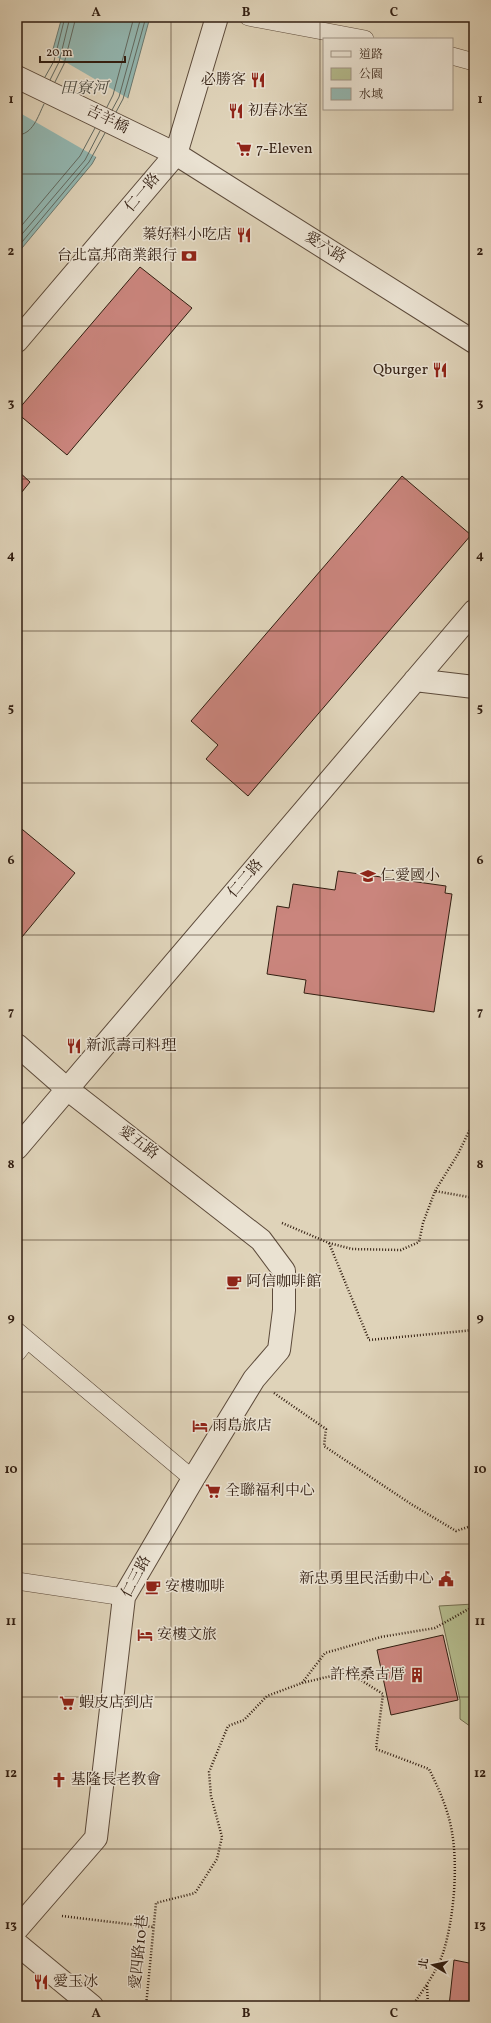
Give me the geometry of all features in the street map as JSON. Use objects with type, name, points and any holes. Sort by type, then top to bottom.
[{"type":"street","name":"仁一路","points":[[17,341],[176,154],[217,17]]},
{"type":"street","name":"吉羊橋","points":[[17,76],[176,154]]},
{"type":"street","name":"愛六路","points":[[176,154],[474,342]]},
{"type":"street","name":"仁二路","points":[[17,1148],[66,1088],[474,610]]},
{"type":"street","points":[[415,680],[474,687]]},
{"type":"street","name":"愛五路","points":[[17,1045],[66,1088],[200,1190],[262,1240]]},
{"type":"street","name":"仁三路","points":[[17,1929],[30,1912],[96,1838],[124,1597],[254,1379],[279,1350],[284,1310],[284,1271],[262,1240]]},
{"type":"street","points":[[17,1944],[92,2006]]},
{"type":"lane","points":[[248,17],[360,38]]},
{"type":"lane","points":[[453,56],[474,62]]},
{"type":"lane","points":[[20,1341],[193,1479]]},
{"type":"lane","points":[[17,1581],[124,1597]]},
{"type":"path","points":[[474,1121],[458,1154],[435,1191],[423,1223],[419,1242],[401,1250],[352,1249],[329,1242],[369,1340],[474,1330]]},
{"type":"path","points":[[435,1191],[474,1198]]},
{"type":"path","points":[[254,1379],[326,1429],[324,1446],[411,1504],[456,1531],[474,1525]]},
{"type":"path","points":[[302,1683],[325,1653],[380,1637],[435,1628],[468,1611],[474,1606]]},
{"type":"path","points":[[302,1683],[348,1672],[383,1694],[376,1749],[429,1769],[441,1792],[452,1832],[454,1895],[444,1951],[427,1986],[412,2006]]},
{"type":"path","name":"愛四路10巷","points":[[146,2006],[156,1903],[195,1893],[217,1859],[222,1837],[211,1796],[209,1772],[228,1726],[244,1720],[267,1696],[302,1683]]},
{"type":"path","points":[[30,1912],[154,1928]]},
{"type":"path","points":[[427,1986],[428,2006]]},
{"type":"green space","points":[[474,1604],[474,1729],[460,1719],[460,1700],[439,1606]]},
{"type":"water","name":"田寮河","points":[[62,17],[150,17],[127,101],[92,164],[17,254],[17,124],[50,60]]},
{"type":"pier","points":[[50,53],[129,99],[98,158],[20,113]]},
{"type":"building","points":[[140,267],[192,308],[67,455],[17,413],[17,411]]},
{"type":"building","points":[[17,470],[30,482],[17,498]]},
{"type":"building","points":[[402,476],[471,535],[248,796],[206,759],[218,745],[191,721]]},
{"type":"building","points":[[17,825],[75,873],[17,943]]},
{"type":"building","points":[[338,871],[446,886],[445,893],[452,894],[434,1012],[304,993],[306,980],[267,974],[277,906],[289,908],[293,884],[335,890]]},
{"type":"building","name":"許梓桑古厝","points":[[443,1635],[458,1700],[391,1715],[377,1650]]},
{"type":"building","points":[[454,1960],[474,1964],[473,2006],[449,2006]]},
{"type":"place","name":"必勝客","points":[[258,80]]},
{"type":"place","name":"初春冰室","points":[[236,111]]},
{"type":"place","name":"7-Eleven","points":[[244,149]]},
{"type":"place","name":"蓁好料小吃店","points":[[244,235]]},
{"type":"place","name":"台北富邦商業銀行","points":[[189,256]]},
{"type":"place","name":"Qburger","points":[[440,370]]},
{"type":"place","name":"仁愛國小","points":[[368,876]]},
{"type":"place","name":"新派壽司料理","points":[[74,1046]]},
{"type":"place","name":"阿信咖啡館","points":[[234,1282]]},
{"type":"place","name":"雨島旅店","points":[[200,1426]]},
{"type":"place","name":"全聯福利中心","points":[[213,1491]]},
{"type":"place","name":"新忠勇里民活動中心","points":[[446,1579]]},
{"type":"place","name":"安樓咖啡","points":[[153,1587]]},
{"type":"place","name":"安樓文旅","points":[[145,1635]]},
{"type":"place","name":"許梓桑古厝","points":[[417,1675]]},
{"type":"place","name":"蝦皮店到店","points":[[67,1703]]},
{"type":"place","name":"基隆長老教會","points":[[59,1780]]},
{"type":"place","name":"愛玉冰","points":[[41,1982]]}]
